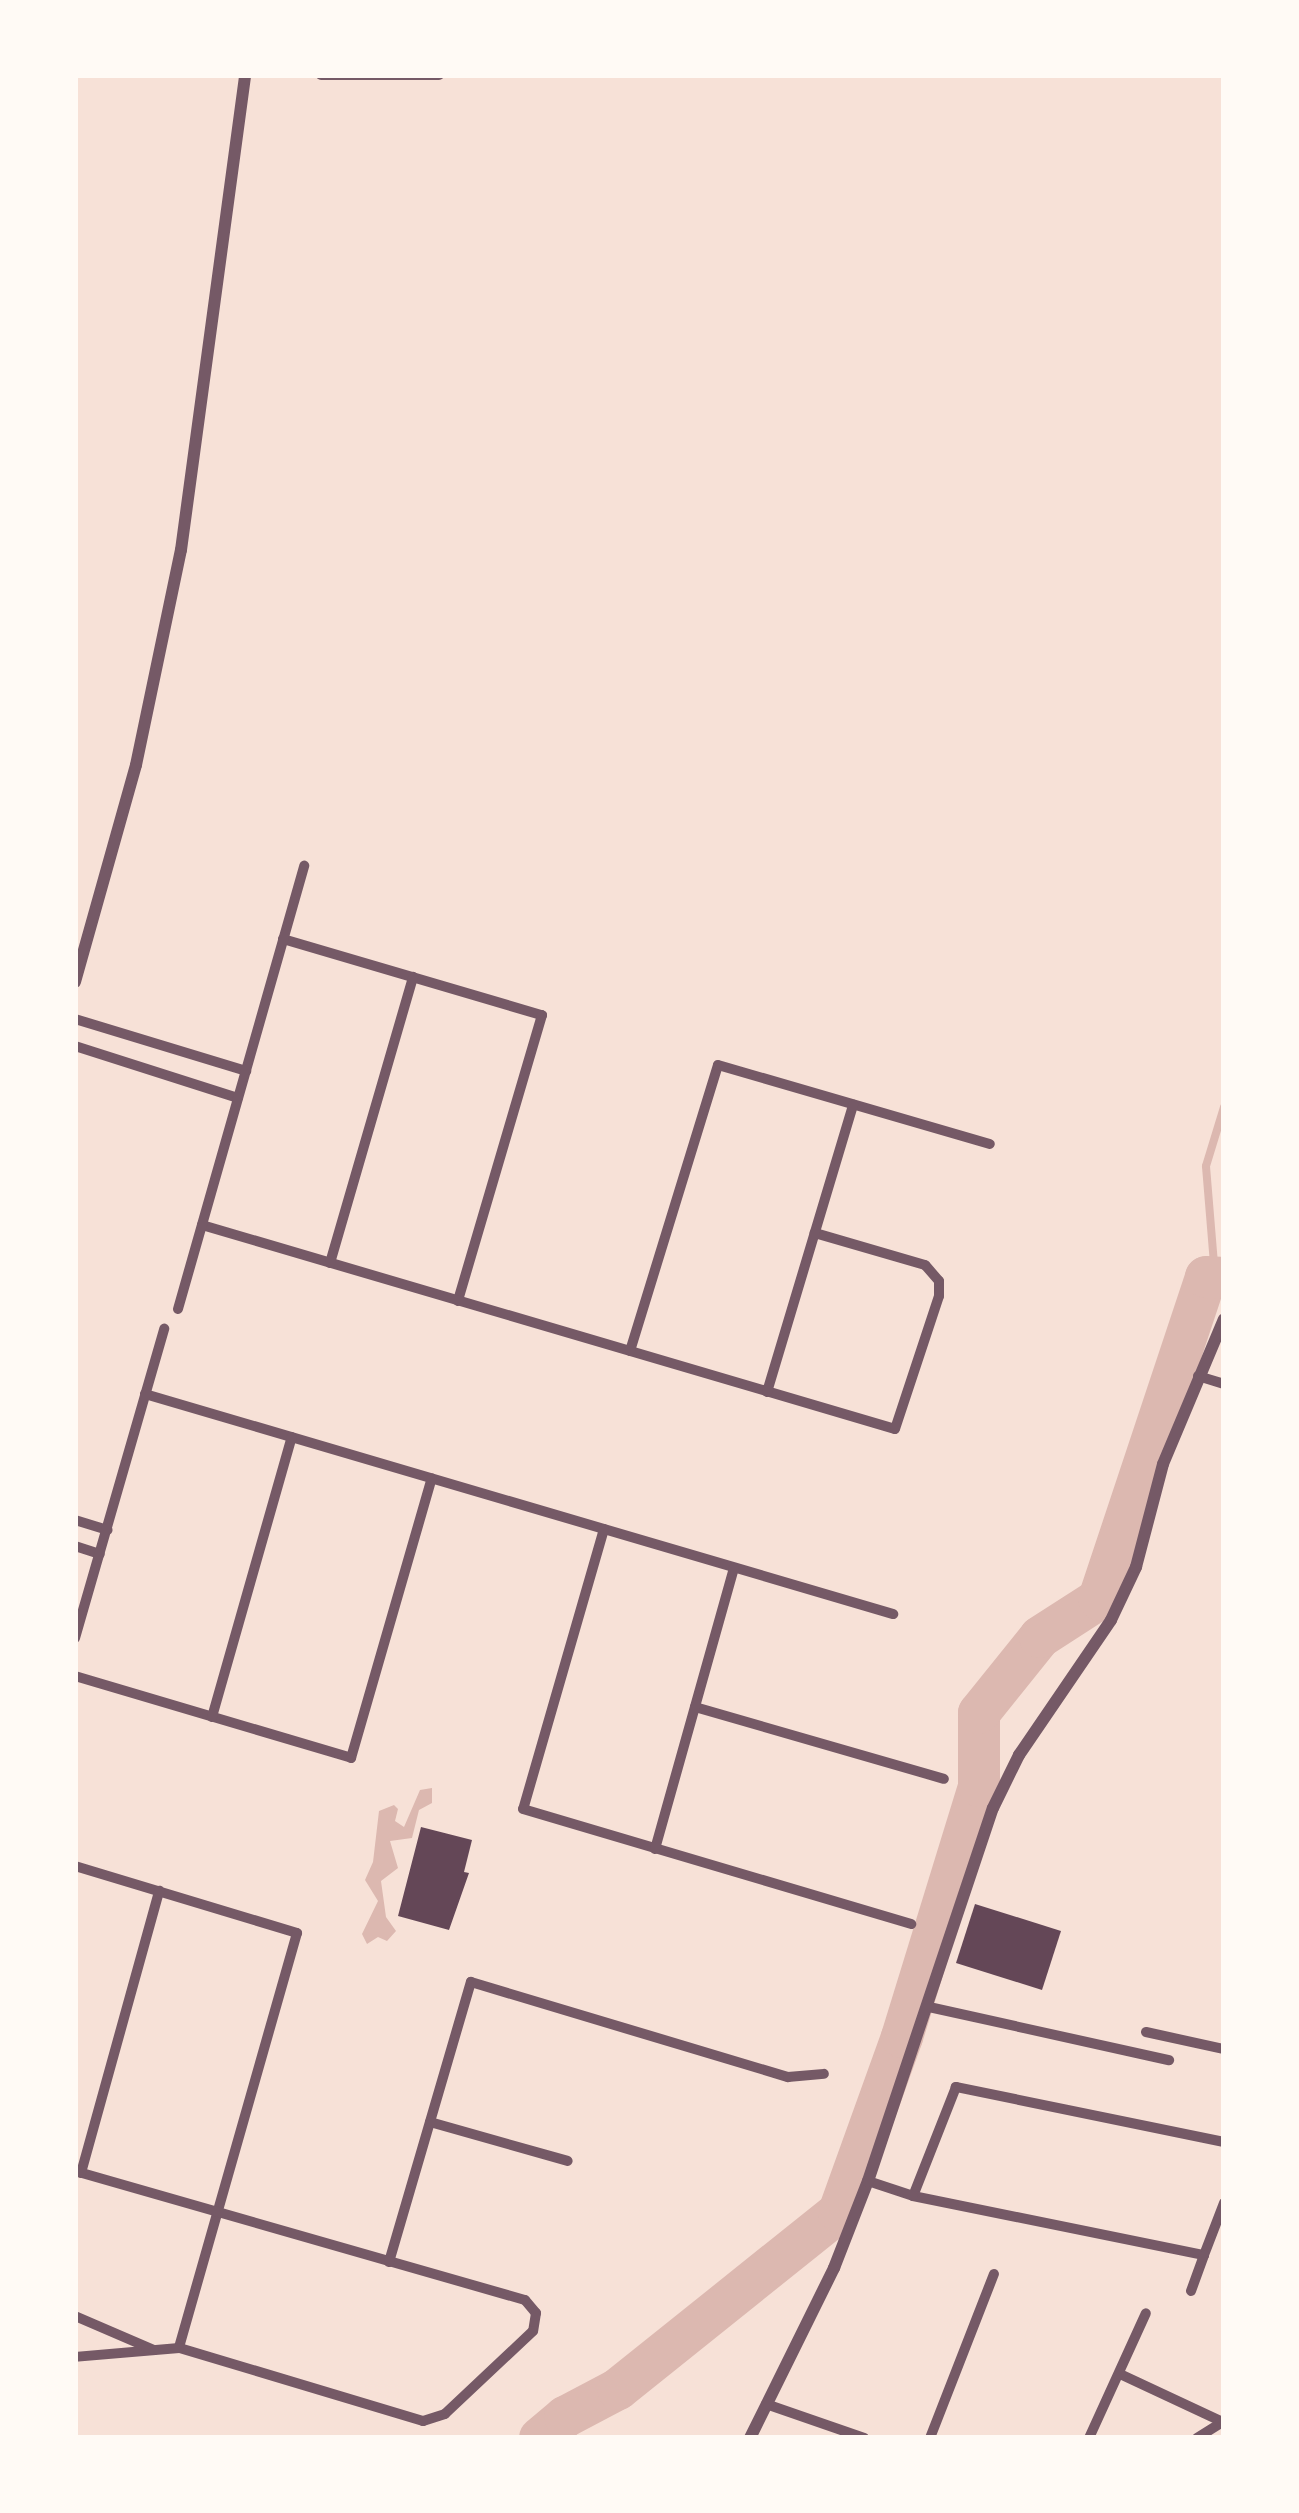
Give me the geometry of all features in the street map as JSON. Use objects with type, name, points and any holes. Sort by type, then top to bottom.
[{"type":"street","points":[[75,982],[136,765],[180,550],[245,75]]},
{"type":"street","points":[[321,75],[438,75]]},
{"type":"street","points":[[178,1309],[304,866]]},
{"type":"street","points":[[283,939],[542,1015],[458,1301]]},
{"type":"street","points":[[330,1263],[413,977]]},
{"type":"street","points":[[75,1019],[246,1070]]},
{"type":"street","points":[[75,1046],[238,1098]]},
{"type":"street","points":[[630,1351],[718,1065],[990,1144]]},
{"type":"street","points":[[766,1392],[853,1104]]},
{"type":"street","points":[[202,1225],[895,1430],[939,1296],[939,1280],[925,1265],[815,1233]]},
{"type":"street","points":[[750,2438],[834,2268],[868,2182],[994,1808],[1019,1755],[1110,1620],[1136,1567],[1162,1464],[1224,1319]]},
{"type":"street","points":[[75,1638],[164,1329]]},
{"type":"street","points":[[1198,1376],[1224,1384]]},
{"type":"street","points":[[145,1394],[894,1614]]},
{"type":"street","points":[[212,1716],[292,1438]]},
{"type":"street","points":[[75,1676],[351,1758],[432,1478]]},
{"type":"street","points":[[75,1520],[108,1530]]},
{"type":"street","points":[[604,1529],[523,1809],[912,1924]]},
{"type":"street","points":[[75,1546],[100,1554]]},
{"type":"street","points":[[655,1850],[734,1568]]},
{"type":"street","points":[[695,1706],[944,1779]]},
{"type":"street","points":[[75,1866],[297,1933],[179,2348]]},
{"type":"street","points":[[75,2357],[179,2348],[423,2421],[445,2414],[533,2331],[536,2313],[525,2300],[78,2172],[159,1891]]},
{"type":"street","points":[[389,2262],[471,1982],[788,2076],[824,2074]]},
{"type":"street","points":[[929,2008],[1169,2060]]},
{"type":"street","points":[[1146,2032],[1224,2048]]},
{"type":"street","points":[[913,2196],[956,2087],[1224,2142]]},
{"type":"street","points":[[430,2122],[568,2160]]},
{"type":"street","points":[[868,2182],[913,2196],[1204,2256]]},
{"type":"street","points":[[1191,2291],[1224,2203]]},
{"type":"street","points":[[930,2438],[994,2274]]},
{"type":"street","points":[[1089,2438],[1146,2313]]},
{"type":"street","points":[[75,2316],[154,2350]]},
{"type":"street","points":[[1120,2374],[1224,2421]]},
{"type":"street","points":[[766,2404],[864,2438]]},
{"type":"street","points":[[1196,2438],[1224,2421]]},
{"type":"shaded area","points":[[432,1788],[432,1803],[419,1810],[412,1838],[390,1841],[398,1868],[381,1881],[386,1917],[396,1931],[387,1941],[378,1937],[367,1944],[362,1934],[378,1901],[365,1880],[373,1862],[379,1811],[394,1805],[398,1809],[395,1821],[404,1827],[420,1790]]},
{"type":"building","points":[[421,1827],[472,1840],[464,1872],[469,1873],[449,1930],[398,1916]]},
{"type":"building","points":[[975,1904],[1061,1931],[1042,1990],[956,1963]]},
{"type":"waterway","points":[[1215,1276],[1206,1166],[1224,1107]]},
{"type":"waterway","points":[[540,2438],[565,2417],[618,2389],[839,2212],[902,2037],[979,1786],[979,1713],[1040,1637],[1099,1599],[1206,1277],[1224,1278]]}]
